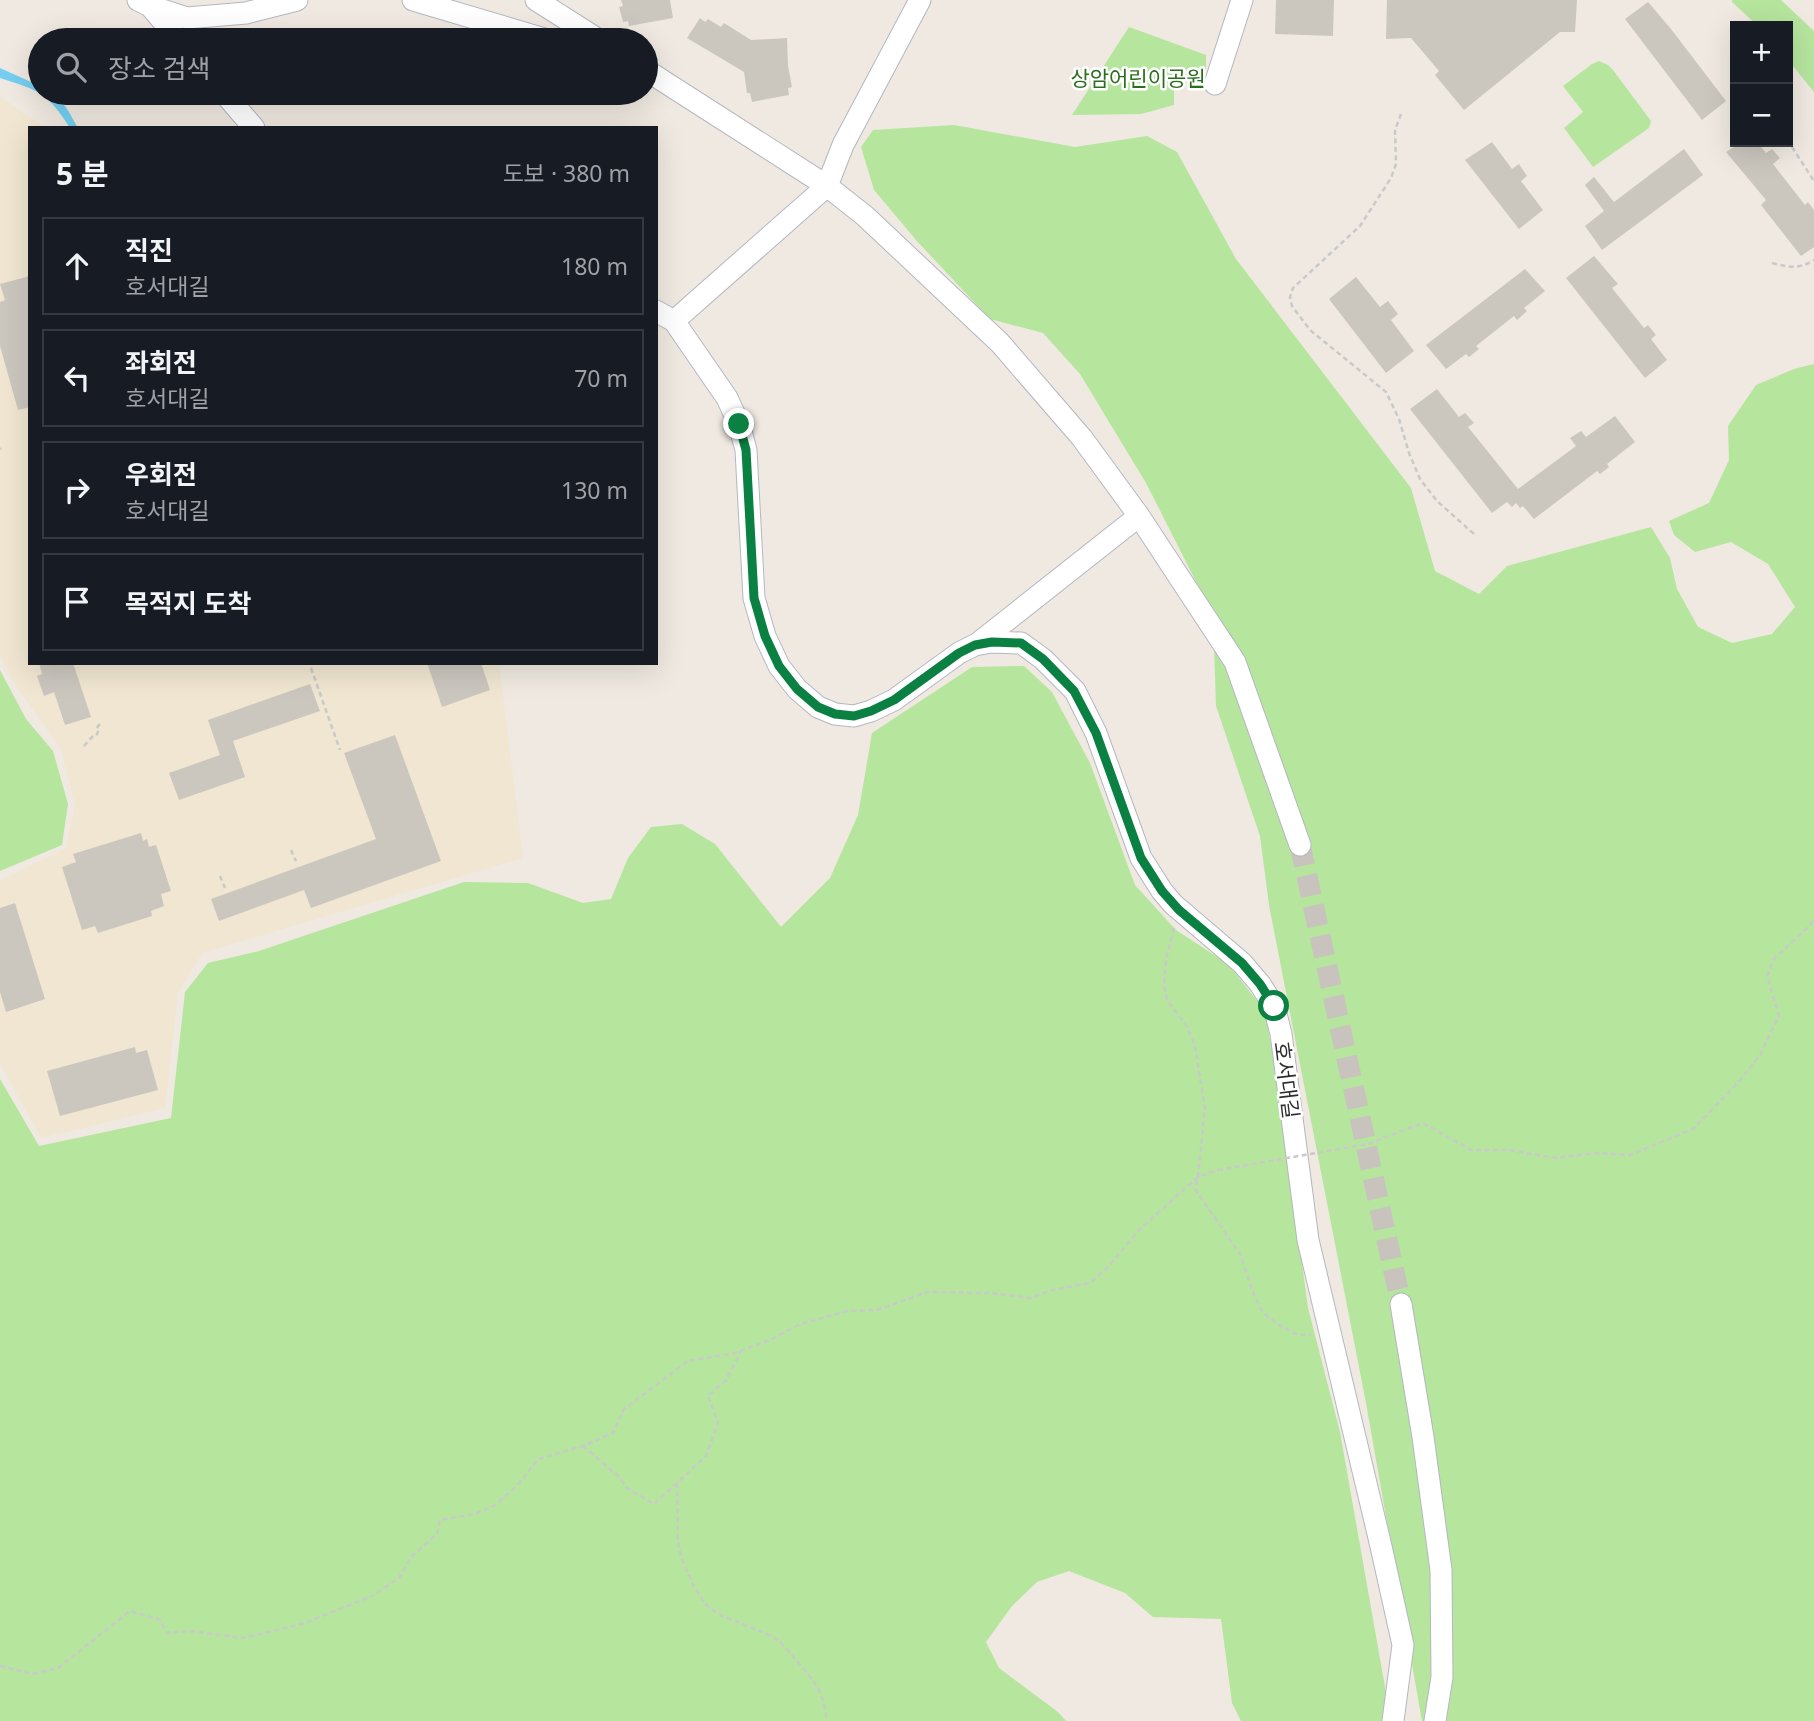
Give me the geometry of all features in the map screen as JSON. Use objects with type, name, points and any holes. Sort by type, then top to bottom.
[{"type":"street","points":[[144,3],[187,18],[246,13],[297,0]]},
{"type":"street","points":[[413,0],[508,28]]},
{"type":"street","points":[[536,0],[580,28]]},
{"type":"street","points":[[665,316],[827,186],[843,145],[920,0]]},
{"type":"street","points":[[1215,84],[1241,0]]},
{"type":"street","points":[[144,3],[168,28]]},
{"type":"street","points":[[658,78],[827,186],[865,216],[1000,342],[1083,438],[1139,516],[1235,662],[1300,845]]},
{"type":"street","points":[[234,105],[252,126]]},
{"type":"street","name":"호서대길","points":[[665,316],[727,398],[739,424],[746,450],[754,598],[765,636],[779,666],[797,689],[818,707],[835,714],[854,716],[894,700],[959,653],[975,645],[992,642],[1021,643],[1043,659],[1074,691],[1096,733],[1141,858],[1162,891],[1179,910],[1242,963],[1274,1006],[1281,1034],[1308,1240],[1403,1645],[1393,1721]]},
{"type":"street","points":[[975,645],[1139,516]]},
{"type":"street","points":[[1401,1304],[1441,1570],[1442,1677],[1435,1721]]},
{"type":"path","points":[[1401,114],[1395,130],[1396,164],[1391,178],[1360,226],[1293,288],[1290,297],[1292,306],[1310,330],[1386,392],[1399,419],[1420,479],[1437,501],[1474,534]]},
{"type":"path","points":[[1793,147],[1814,181]]},
{"type":"path","points":[[1772,263],[1791,267],[1804,266],[1814,260]]},
{"type":"path","points":[[311,668],[340,750]]},
{"type":"path","points":[[84,746],[96,736],[96,729],[100,724]]},
{"type":"path","points":[[291,850],[296,861]]},
{"type":"path","points":[[220,876],[225,888]]},
{"type":"path","points":[[1179,910],[1168,946],[1164,986],[1167,1000],[1186,1025],[1195,1046],[1205,1108],[1195,1189],[1240,1254],[1255,1297],[1264,1313],[1298,1335],[1331,1340]]},
{"type":"path","points":[[0,1667],[33,1674],[58,1668],[130,1611],[160,1619],[167,1633],[190,1631],[244,1638],[305,1623],[372,1596],[399,1578],[412,1556],[437,1534],[440,1520],[475,1514],[495,1505],[517,1486],[538,1459],[583,1446],[613,1433],[624,1409],[688,1361],[741,1351],[798,1325],[847,1311],[877,1310],[927,1293],[991,1293],[1031,1298],[1048,1291],[1090,1283],[1109,1266],[1140,1228],[1198,1177],[1218,1170],[1368,1144],[1423,1123],[1471,1150],[1509,1150],[1555,1158],[1597,1153],[1630,1156],[1693,1129],[1737,1084],[1760,1055],[1779,1015],[1767,976],[1773,960],[1814,920]]},
{"type":"path","points":[[583,1446],[619,1476],[627,1488],[654,1504],[706,1456],[718,1423],[708,1396],[726,1380],[741,1351]]},
{"type":"path","points":[[677,1483],[678,1542],[681,1557],[694,1587],[706,1605],[720,1615],[765,1633],[786,1648],[819,1690],[827,1721]]},
{"type":"shaded area","points":[[0,96],[42,126],[28,126],[28,665],[499,665],[523,858],[202,953],[178,993],[165,1108],[41,1138],[0,1063],[0,881],[66,848],[75,805],[61,749],[14,683],[0,656]]},
{"type":"green space","points":[[1781,0],[1814,31],[1814,92],[1793,66],[1793,21],[1753,21],[1732,2]]},
{"type":"green space","name":"상암어린이공원","points":[[1129,27],[1206,55],[1206,70],[1174,69],[1174,105],[1141,114],[1072,115]]},
{"type":"green space","points":[[1599,61],[1613,70],[1651,121],[1649,128],[1593,167],[1564,128],[1583,112],[1563,86]]},
{"type":"green space","points":[[954,125],[1075,147],[1147,136],[1177,152],[1236,259],[1411,488],[1435,571],[1479,594],[1507,566],[1651,527],[1670,558],[1677,589],[1698,627],[1732,643],[1772,634],[1795,607],[1768,564],[1731,542],[1695,552],[1674,535],[1669,521],[1709,503],[1729,460],[1728,426],[1756,385],[1794,369],[1814,364],[1814,1721],[1422,1721],[1366,1403],[1269,905],[1260,836],[1216,706],[1213,615],[1146,483],[1080,374],[1043,333],[990,319],[916,240],[874,190],[861,147],[873,130]]},
{"type":"green space","points":[[1024,666],[1052,692],[1090,763],[1135,885],[1176,930],[1228,964],[1265,1011],[1278,1086],[1308,1308],[1340,1432],[1391,1721],[1241,1721],[1232,1703],[1221,1619],[1153,1617],[1125,1593],[1069,1571],[1037,1582],[1012,1606],[986,1642],[999,1668],[1066,1721],[0,1721],[0,1079],[39,1146],[171,1118],[185,992],[208,963],[259,951],[464,882],[528,883],[583,903],[611,899],[628,858],[651,827],[682,824],[715,844],[781,927],[830,878],[858,815],[872,733],[972,667]]},
{"type":"green space","points":[[0,670],[26,719],[53,751],[68,804],[62,845],[0,871]]},
{"type":"water","points":[[0,68],[28,81],[28,88],[24,86],[0,78]]},
{"type":"water","points":[[53,105],[63,105],[77,126],[69,126]]},
{"type":"building","points":[[621,0],[670,0],[673,18],[629,26],[628,21],[623,22],[619,7],[623,6]]},
{"type":"building","points":[[1276,0],[1334,0],[1333,36],[1275,34]]},
{"type":"building","points":[[1387,0],[1577,0],[1575,32],[1560,32],[1464,110],[1435,75],[1439,71],[1411,38],[1386,39]]},
{"type":"building","points":[[1648,2],[1726,101],[1702,120],[1625,19]]},
{"type":"building","points":[[700,18],[705,22],[708,19],[721,27],[724,23],[751,40],[787,38],[792,87],[788,88],[789,95],[752,102],[750,93],[747,93],[744,72],[687,38]]},
{"type":"building","points":[[1492,142],[1512,169],[1519,164],[1527,176],[1521,181],[1543,210],[1519,229],[1465,160]]},
{"type":"building","points":[[1734,147],[1761,147],[1766,153],[1772,149],[1780,158],[1773,164],[1805,205],[1808,202],[1814,210],[1814,247],[1801,256],[1761,205],[1766,200],[1726,152]]},
{"type":"building","points":[[1684,149],[1703,175],[1602,250],[1585,226],[1604,211],[1585,185],[1594,177],[1614,202]]},
{"type":"building","points":[[1594,256],[1618,284],[1612,288],[1644,328],[1648,325],[1656,335],[1651,339],[1667,360],[1645,378],[1566,278]]},
{"type":"building","points":[[1525,269],[1545,291],[1524,308],[1527,311],[1517,320],[1514,316],[1476,346],[1479,349],[1469,357],[1466,354],[1446,369],[1426,345]]},
{"type":"building","points":[[28,277],[28,408],[18,410],[0,346],[0,302],[5,300],[0,284]]},
{"type":"building","points":[[1356,277],[1380,307],[1388,301],[1398,314],[1391,320],[1414,351],[1386,373],[1329,299]]},
{"type":"building","points":[[1437,389],[1459,417],[1465,413],[1474,423],[1468,427],[1518,489],[1576,446],[1570,438],[1581,431],[1586,437],[1615,416],[1635,442],[1607,464],[1609,467],[1600,474],[1597,471],[1534,519],[1523,506],[1520,508],[1516,503],[1512,507],[1507,502],[1492,513],[1410,409]]},
{"type":"building","points":[[40,665],[74,665],[91,717],[65,725],[54,692],[44,696],[37,676],[42,674]]},
{"type":"building","points":[[428,665],[482,665],[490,690],[442,707]]},
{"type":"building","points":[[310,684],[320,711],[233,741],[245,777],[179,800],[169,773],[220,755],[208,720]]},
{"type":"building","points":[[395,735],[441,861],[311,908],[304,890],[219,921],[211,899],[376,839],[344,753]]},
{"type":"building","points":[[141,833],[143,841],[147,839],[149,847],[156,845],[171,891],[161,894],[164,906],[151,911],[152,916],[98,933],[95,926],[82,930],[62,867],[76,862],[73,854]]},
{"type":"building","points":[[15,903],[45,999],[6,1012],[0,992],[0,908]]},
{"type":"building","points":[[135,1047],[136,1053],[147,1050],[158,1090],[60,1116],[47,1071]]},
{"type":"tunnel","points":[[1300,845],[1401,1304]]},
{"type":"route","points":[[739,424],[746,450],[754,598],[765,636],[779,666],[797,689],[818,707],[835,714],[854,716],[894,700],[959,653],[975,645],[992,642],[1021,643],[1043,659],[1074,691],[1096,733],[1141,858],[1162,891],[1179,910],[1242,963],[1274,1006]]}]
